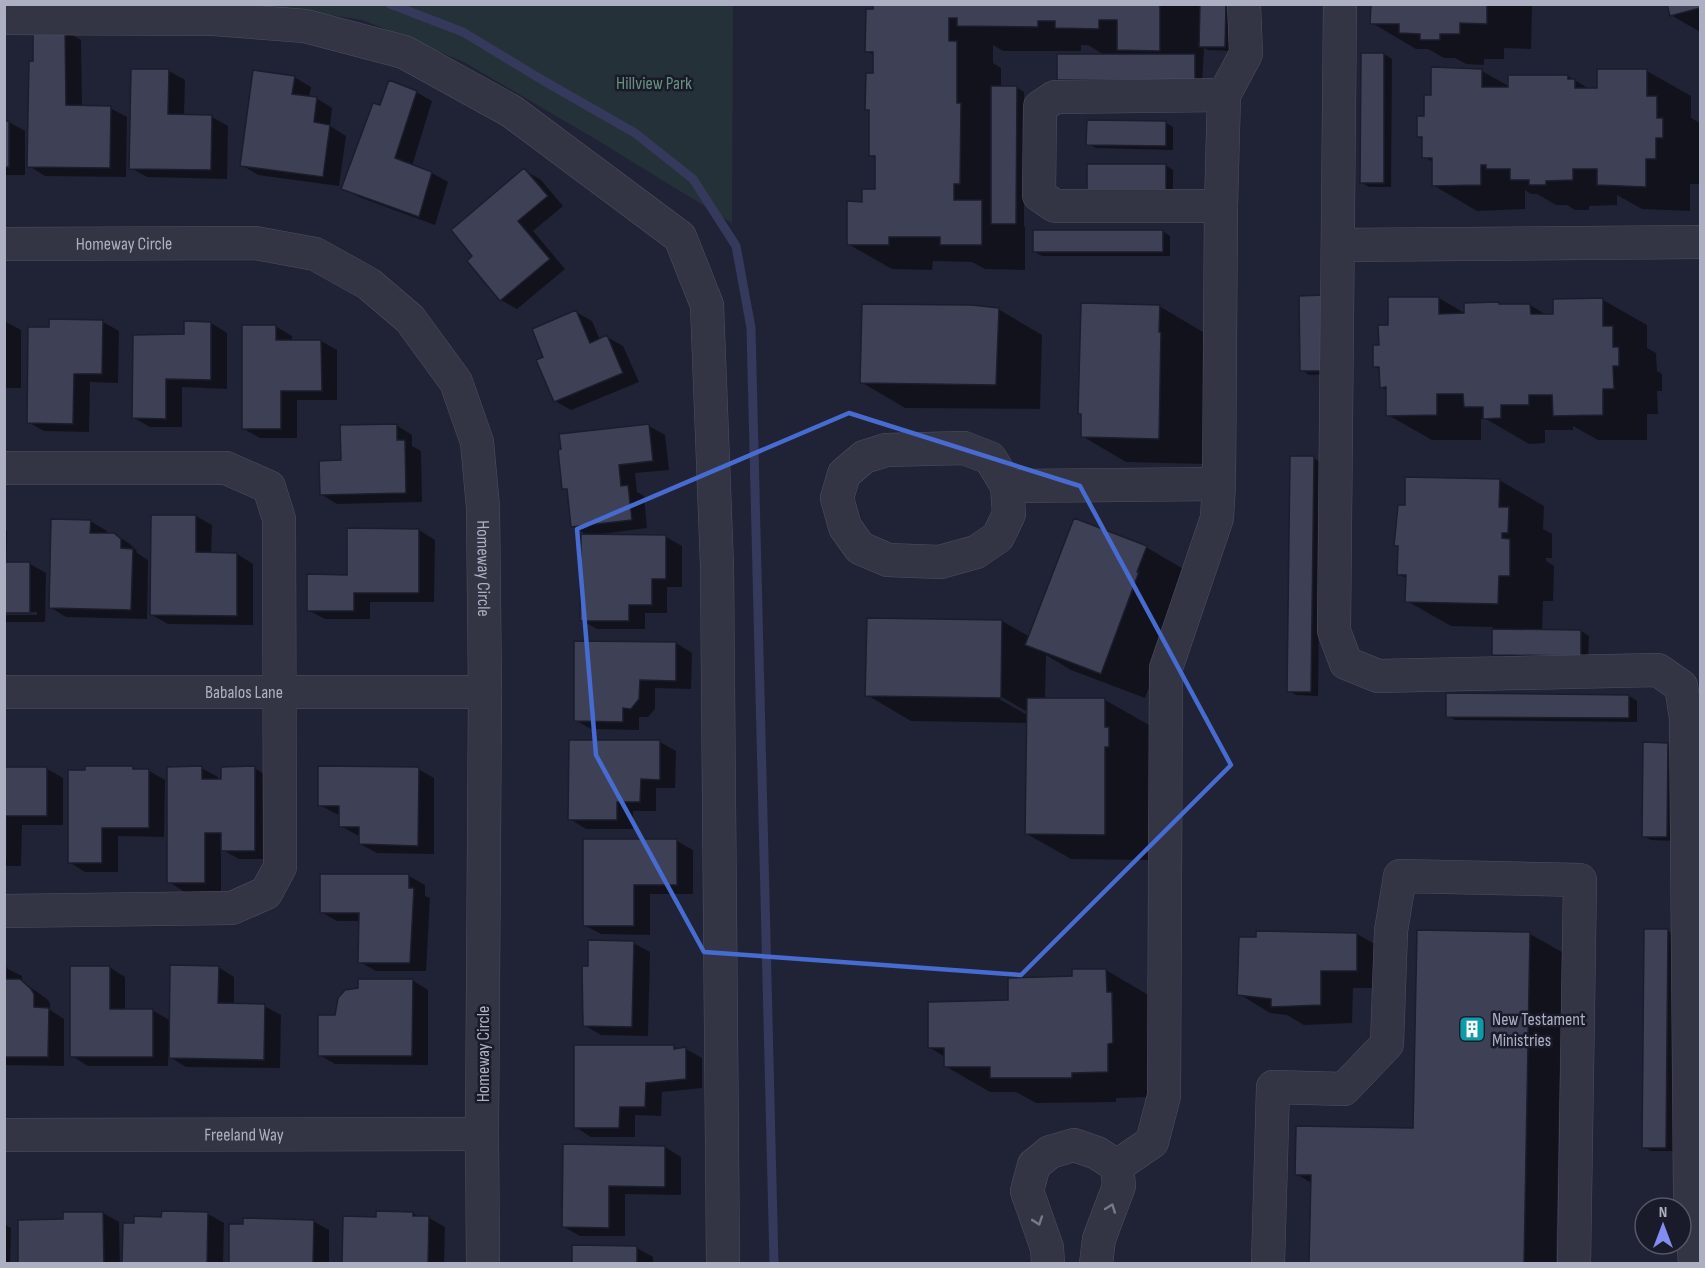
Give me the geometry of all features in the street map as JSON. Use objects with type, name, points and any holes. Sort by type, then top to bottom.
[{"type":"street","points":[[1117,1166],[1152,1142],[1164,1096],[1166,668],[1217,518],[1220,484],[1221,206],[1224,95],[1246,54],[1244,4]]},
{"type":"street","points":[[1340,4],[1334,631],[1346,663],[1378,676],[1658,670],[1691,687],[1686,718],[1694,863],[1695,1263]]},
{"type":"street","points":[[4,18],[214,19],[305,26],[404,52],[511,111],[680,237],[707,306],[717,566],[723,1263]]},
{"type":"street","points":[[1221,206],[1055,206],[1039,195],[1040,107],[1055,97],[1224,95]]},
{"type":"street","points":[[1338,245],[1701,242]]},
{"type":"street","name":"Homeway Circle","points":[[4,244],[255,243],[315,254],[369,284],[410,319],[456,382],[477,442],[483,507],[485,692],[483,1263]]},
{"type":"street","points":[[964,448],[990,458],[1007,486],[1009,513],[998,537],[976,552],[940,562],[888,560],[860,548],[845,527],[837,498],[844,474],[864,457],[886,450],[964,448]]},
{"type":"street","points":[[4,468],[226,468],[269,487],[279,519],[280,867],[266,893],[232,908],[4,910]]},
{"type":"street","points":[[1007,486],[1220,484]]},
{"type":"street","name":"Babalos Lane","points":[[4,692],[485,692]]},
{"type":"street","points":[[1268,1263],[1273,1087],[1344,1089],[1387,1044],[1391,931],[1400,876],[1580,880],[1574,1263]]},
{"type":"street","name":"Freeland Way","points":[[4,1135],[482,1134]]},
{"type":"street","points":[[1048,1263],[1047,1248],[1027,1191],[1034,1165],[1050,1152],[1074,1145],[1097,1153],[1117,1166]]},
{"type":"street","points":[[1096,1263],[1099,1239],[1119,1186],[1117,1166]]},
{"type":"highlighted area","points":[[849,413],[1080,486],[1231,765],[1021,975],[704,952],[596,755],[577,529]]},
{"type":"green space","name":"Hillview Park","points":[[265,5],[733,5],[732,223],[464,62],[363,20]]},
{"type":"building","points":[[873,4],[1155,4],[1160,6],[1160,51],[1117,50],[1117,20],[1099,20],[1099,29],[1055,28],[1055,21],[1038,21],[1038,27],[957,26],[957,18],[949,18],[949,41],[957,41],[957,103],[961,103],[960,184],[954,184],[954,200],[982,200],[982,245],[940,245],[940,237],[889,237],[889,245],[847,245],[847,201],[862,202],[862,189],[875,189],[875,156],[869,156],[869,110],[865,110],[866,73],[873,73],[873,52],[865,52],[866,9],[873,9]]},
{"type":"building","points":[[1200,4],[1226,4],[1225,47],[1199,47]]},
{"type":"building","points":[[1371,4],[1487,4],[1487,24],[1460,23],[1460,34],[1440,34],[1440,40],[1420,40],[1420,34],[1399,33],[1399,24],[1370,24]]},
{"type":"building","points":[[1667,4],[1700,4],[1700,8],[1670,16]]},
{"type":"building","points":[[33,29],[65,29],[66,105],[111,106],[110,168],[27,167],[29,61],[33,61]]},
{"type":"building","points":[[1361,53],[1384,53],[1384,183],[1360,183]]},
{"type":"building","points":[[1057,54],[1195,54],[1195,80],[1057,80]]},
{"type":"building","points":[[1431,67],[1482,69],[1482,87],[1508,87],[1508,75],[1568,75],[1568,79],[1575,79],[1575,88],[1597,88],[1597,69],[1647,69],[1647,96],[1657,96],[1657,118],[1663,118],[1663,138],[1656,138],[1656,159],[1646,159],[1646,187],[1597,185],[1597,169],[1573,169],[1573,180],[1546,181],[1546,185],[1529,185],[1529,180],[1510,180],[1510,169],[1486,169],[1486,165],[1481,165],[1481,185],[1432,186],[1432,158],[1422,158],[1422,137],[1417,137],[1417,116],[1424,116],[1424,95],[1431,95]]},
{"type":"building","points":[[131,69],[169,69],[168,114],[212,115],[211,170],[129,169]]},
{"type":"building","points":[[253,70],[295,76],[292,94],[317,97],[314,122],[330,125],[323,177],[240,166]]},
{"type":"building","points":[[389,80],[417,91],[395,158],[432,172],[419,217],[341,189],[373,103],[380,105]]},
{"type":"building","points":[[991,86],[1017,86],[1016,224],[991,224]]},
{"type":"building","points":[[1087,120],[1166,121],[1166,146],[1086,145]]},
{"type":"building","points":[[4,121],[9,121],[9,167],[4,167]]},
{"type":"building","points":[[1087,164],[1166,164],[1166,190],[1087,190]]},
{"type":"building","points":[[524,168],[548,196],[518,221],[550,259],[500,301],[467,261],[472,256],[451,230]]},
{"type":"building","points":[[1033,230],[1163,230],[1163,252],[1033,252]]},
{"type":"building","points":[[1324,295],[1325,371],[1300,371],[1299,296]]},
{"type":"building","points":[[1388,297],[1439,297],[1439,314],[1464,313],[1464,303],[1499,302],[1499,304],[1530,304],[1531,314],[1553,314],[1553,299],[1603,298],[1603,326],[1613,326],[1613,347],[1619,347],[1619,366],[1613,366],[1614,389],[1603,389],[1603,415],[1553,416],[1552,395],[1529,395],[1529,405],[1501,405],[1501,418],[1483,419],[1483,407],[1464,407],[1463,394],[1437,394],[1437,415],[1386,416],[1386,387],[1380,388],[1379,367],[1373,367],[1373,345],[1379,345],[1378,325],[1388,325]]},
{"type":"building","points":[[1081,303],[1160,305],[1159,439],[1081,437],[1081,414],[1078,414]]},
{"type":"building","points":[[862,304],[972,305],[999,308],[996,385],[860,383]]},
{"type":"building","points":[[576,310],[590,343],[607,335],[623,373],[554,402],[536,360],[543,357],[532,329]]},
{"type":"building","points":[[49,319],[103,320],[102,374],[74,374],[73,424],[27,423],[28,327],[49,327]]},
{"type":"building","points":[[184,321],[211,322],[211,380],[166,379],[166,419],[132,418],[133,335],[184,334]]},
{"type":"building","points":[[242,325],[276,325],[276,340],[321,340],[322,391],[281,391],[281,429],[242,429]]},
{"type":"building","points":[[397,424],[397,440],[405,440],[406,493],[320,495],[319,461],[341,460],[340,425]]},
{"type":"building","points":[[649,424],[653,461],[619,465],[621,486],[628,485],[632,520],[571,527],[567,489],[562,489],[558,450],[561,449],[559,434]]},
{"type":"building","points":[[1290,456],[1314,456],[1311,692],[1287,692]]},
{"type":"building","points":[[1405,477],[1500,479],[1499,507],[1509,507],[1508,533],[1502,533],[1502,538],[1510,539],[1510,576],[1499,576],[1498,604],[1405,602],[1406,575],[1397,575],[1398,546],[1394,546],[1398,505],[1405,505]]},
{"type":"building","points":[[151,515],[196,515],[196,552],[237,553],[237,616],[150,615]]},
{"type":"building","points":[[1074,518],[1147,546],[1101,674],[1025,645]]},
{"type":"building","points":[[51,519],[91,520],[90,533],[114,533],[121,539],[121,548],[133,549],[131,610],[49,608]]},
{"type":"building","points":[[347,528],[419,529],[419,593],[354,593],[354,611],[307,611],[307,574],[347,575]]},
{"type":"building","points":[[581,534],[666,535],[666,579],[652,579],[652,605],[629,605],[629,621],[580,621]]},
{"type":"building","points":[[4,562],[30,562],[30,613],[4,613]]},
{"type":"building","points":[[867,618],[1002,620],[1001,698],[865,696]]},
{"type":"building","points":[[1492,629],[1581,630],[1581,656],[1492,655]]},
{"type":"building","points":[[574,641],[676,642],[676,681],[640,680],[639,699],[631,709],[623,708],[623,722],[574,721]]},
{"type":"building","points":[[1446,693],[1629,695],[1629,718],[1446,717]]},
{"type":"building","points":[[1027,698],[1105,698],[1105,727],[1109,727],[1109,747],[1105,747],[1105,835],[1025,834]]},
{"type":"building","points":[[569,740],[660,740],[660,780],[641,779],[640,802],[617,802],[617,820],[568,820]]},
{"type":"building","points":[[1643,742],[1668,743],[1667,837],[1642,837]]},
{"type":"building","points":[[85,766],[133,766],[133,769],[149,769],[149,828],[102,828],[102,863],[68,863],[68,770],[85,770]]},
{"type":"building","points":[[202,766],[202,779],[221,779],[221,767],[255,766],[255,851],[221,851],[221,833],[205,833],[205,883],[167,883],[167,767]]},
{"type":"building","points":[[318,766],[419,767],[418,846],[359,844],[359,827],[339,827],[339,806],[318,806]]},
{"type":"building","points":[[4,767],[47,767],[47,816],[6,816],[6,858],[4,858]]},
{"type":"building","points":[[583,839],[677,839],[677,885],[634,885],[634,926],[583,926]]},
{"type":"building","points":[[320,874],[409,874],[409,888],[414,888],[410,963],[358,963],[359,913],[320,913]]},
{"type":"building","points":[[1644,929],[1668,929],[1666,1148],[1642,1148]]},
{"type":"building","name":"New Testament Ministries","points":[[1417,930],[1530,932],[1524,1264],[1289,1264],[1309,1263],[1311,1175],[1295,1175],[1296,1126],[1413,1128]]},
{"type":"building","points":[[1256,931],[1357,933],[1357,971],[1321,971],[1321,1005],[1271,1007],[1271,999],[1237,995],[1239,937],[1256,937]]},
{"type":"building","points":[[588,940],[634,941],[632,1027],[583,1026],[582,966],[588,966]]},
{"type":"building","points":[[4,965],[6,965],[6,979],[20,979],[31,989],[34,994],[34,1007],[49,1008],[48,1057],[4,1057]]},
{"type":"building","points":[[170,965],[219,966],[218,1003],[265,1004],[264,1060],[169,1058]]},
{"type":"building","points":[[70,966],[110,966],[110,1009],[153,1009],[153,1057],[70,1057]]},
{"type":"building","points":[[1072,969],[1106,969],[1107,992],[1112,992],[1113,1043],[1108,1044],[1108,1072],[1072,1073],[1072,1078],[990,1078],[990,1067],[944,1067],[944,1048],[928,1048],[928,1002],[1008,1000],[1008,978],[1072,976]]},
{"type":"building","points":[[358,979],[413,979],[412,1056],[318,1056],[318,1015],[335,1015],[338,998],[345,990],[358,988]]},
{"type":"building","points":[[574,1045],[674,1045],[674,1049],[686,1047],[686,1079],[646,1083],[645,1107],[620,1107],[619,1128],[574,1128]]},
{"type":"building","points":[[563,1144],[665,1146],[665,1187],[609,1186],[609,1228],[562,1227]]},
{"type":"building","points":[[162,1211],[208,1212],[207,1264],[122,1264],[123,1223],[134,1223],[134,1216],[161,1217]]},
{"type":"building","points":[[376,1211],[413,1212],[413,1216],[429,1216],[428,1264],[342,1264],[343,1216],[376,1217]]},
{"type":"building","points":[[63,1212],[103,1212],[104,1264],[18,1264],[18,1220],[63,1219]]},
{"type":"building","points":[[243,1218],[314,1220],[313,1264],[229,1264],[229,1224],[243,1224]]},
{"type":"building","points":[[572,1245],[637,1246],[637,1264],[572,1264]]},
{"type":"waterway","points":[[390,4],[463,32],[635,133],[693,179],[736,246],[751,328],[774,1264]]},
{"type":"place","name":"New Testament Ministries","points":[[1472,1029]]}]
